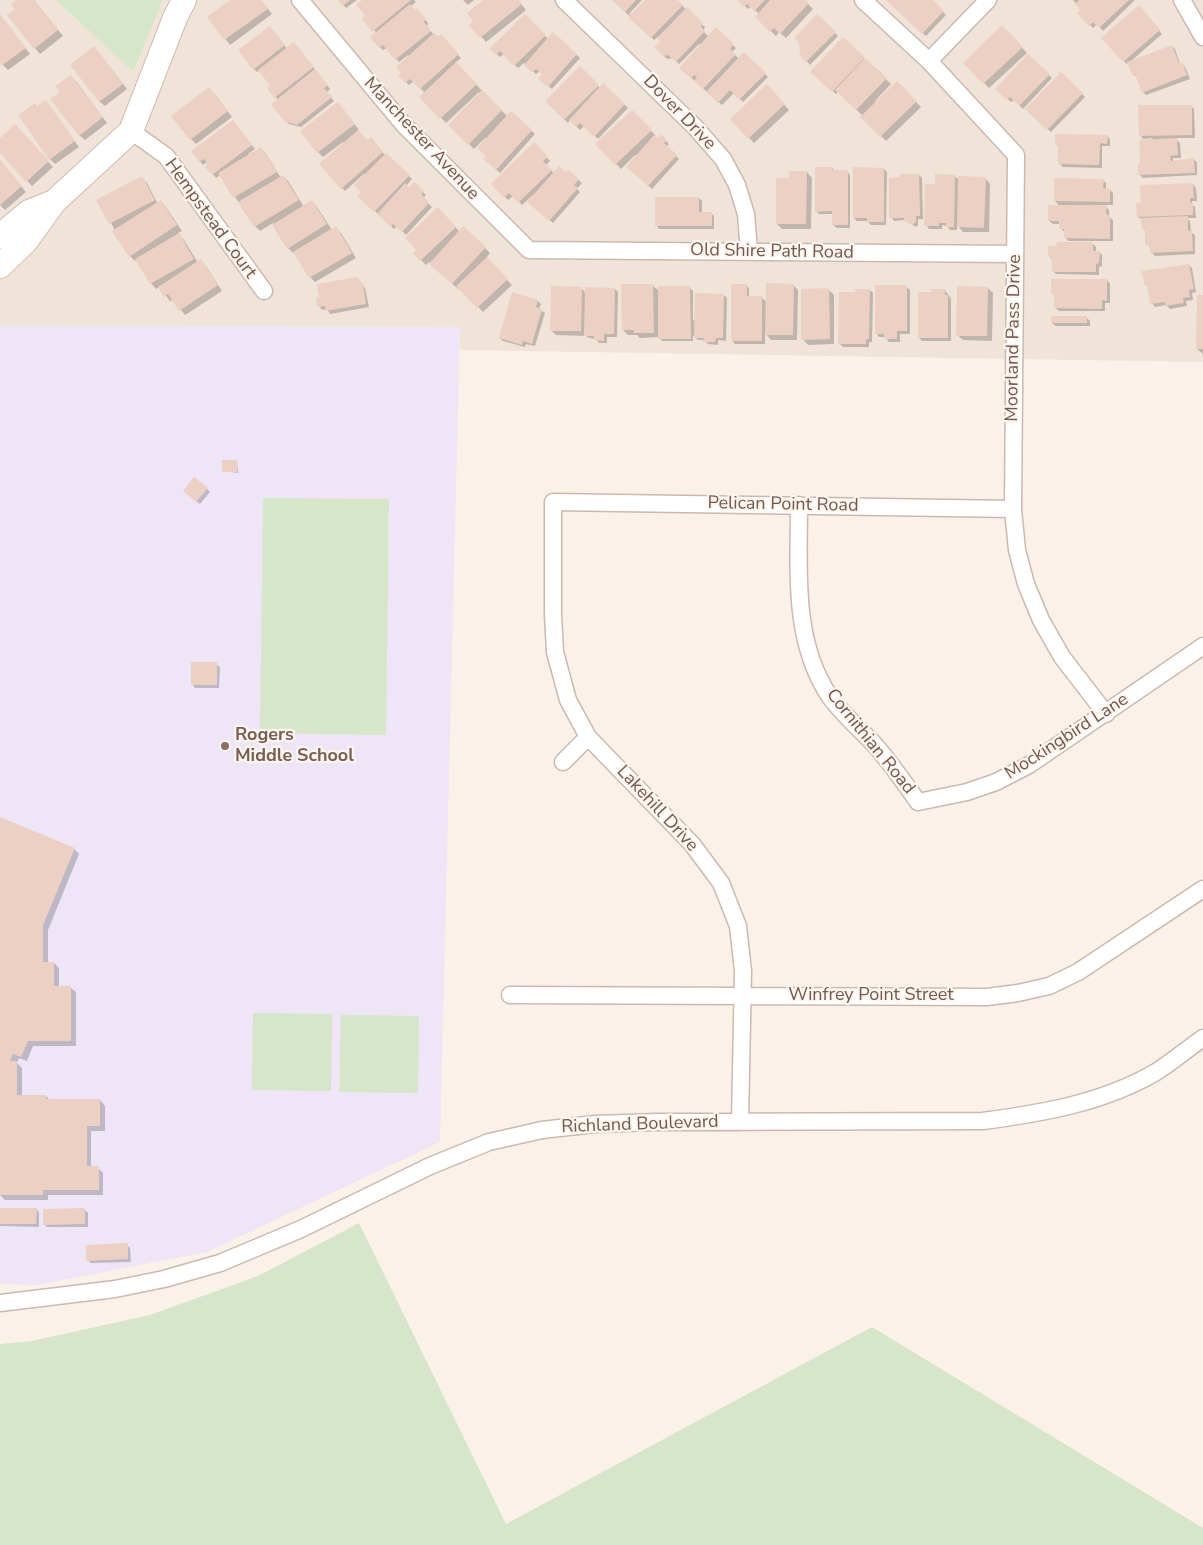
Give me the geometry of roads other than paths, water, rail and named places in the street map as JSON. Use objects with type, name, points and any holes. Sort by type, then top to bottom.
[{"type":"street","points":[[0,266],[26,241],[54,202],[131,131],[174,18],[184,0]]},
{"type":"street","name":"Manchester Avenue","points":[[300,0],[403,124],[529,250]]},
{"type":"street","name":"Dover Drive","points":[[564,0],[695,127],[722,159],[737,186],[746,214],[749,252]]},
{"type":"street","name":"Moorland Pass Drive","points":[[863,0],[929,61],[1016,155],[1013,509],[1017,550],[1026,584],[1042,620],[1062,656],[1106,714]]},
{"type":"street","points":[[929,61],[988,0]]},
{"type":"street","points":[[1182,0],[1203,37]]},
{"type":"street","name":"Hempstead Court","points":[[131,131],[166,156],[264,291]]},
{"type":"street","points":[[0,236],[29,212],[54,202]]},
{"type":"street","name":"Old Shire Path Road","points":[[529,250],[1015,254]]},
{"type":"street","name":"Pelican Point Road","points":[[553,502],[1013,509]]},
{"type":"street","name":"Lakehill Drive","points":[[553,502],[555,652],[568,700],[588,737],[692,844],[721,883],[738,926],[743,971],[740,1122]]},
{"type":"street","name":"Cornithian Road","points":[[799,505],[800,594],[803,632],[815,670],[831,698],[893,766],[918,802]]},
{"type":"street","name":"Mockingbird Lane","points":[[918,802],[967,792],[996,782],[1029,765],[1203,646]]},
{"type":"street","points":[[563,762],[588,737]]},
{"type":"street","name":"Winfrey Point Street","points":[[510,995],[987,997],[1026,992],[1049,986],[1078,972],[1203,889]]},
{"type":"street","name":"Richland Boulevard","points":[[0,1303],[123,1288],[164,1279],[220,1263],[267,1244],[430,1166],[489,1142],[542,1130],[595,1124],[983,1121],[1034,1114],[1076,1106],[1116,1091],[1156,1072],[1203,1038]]},
{"type":"street","name":"Richland Boulevard","points":[[0,1299],[29,1299]]},
{"type":"place","name":"Rogers Middle School","points":[[225,746]]}]
